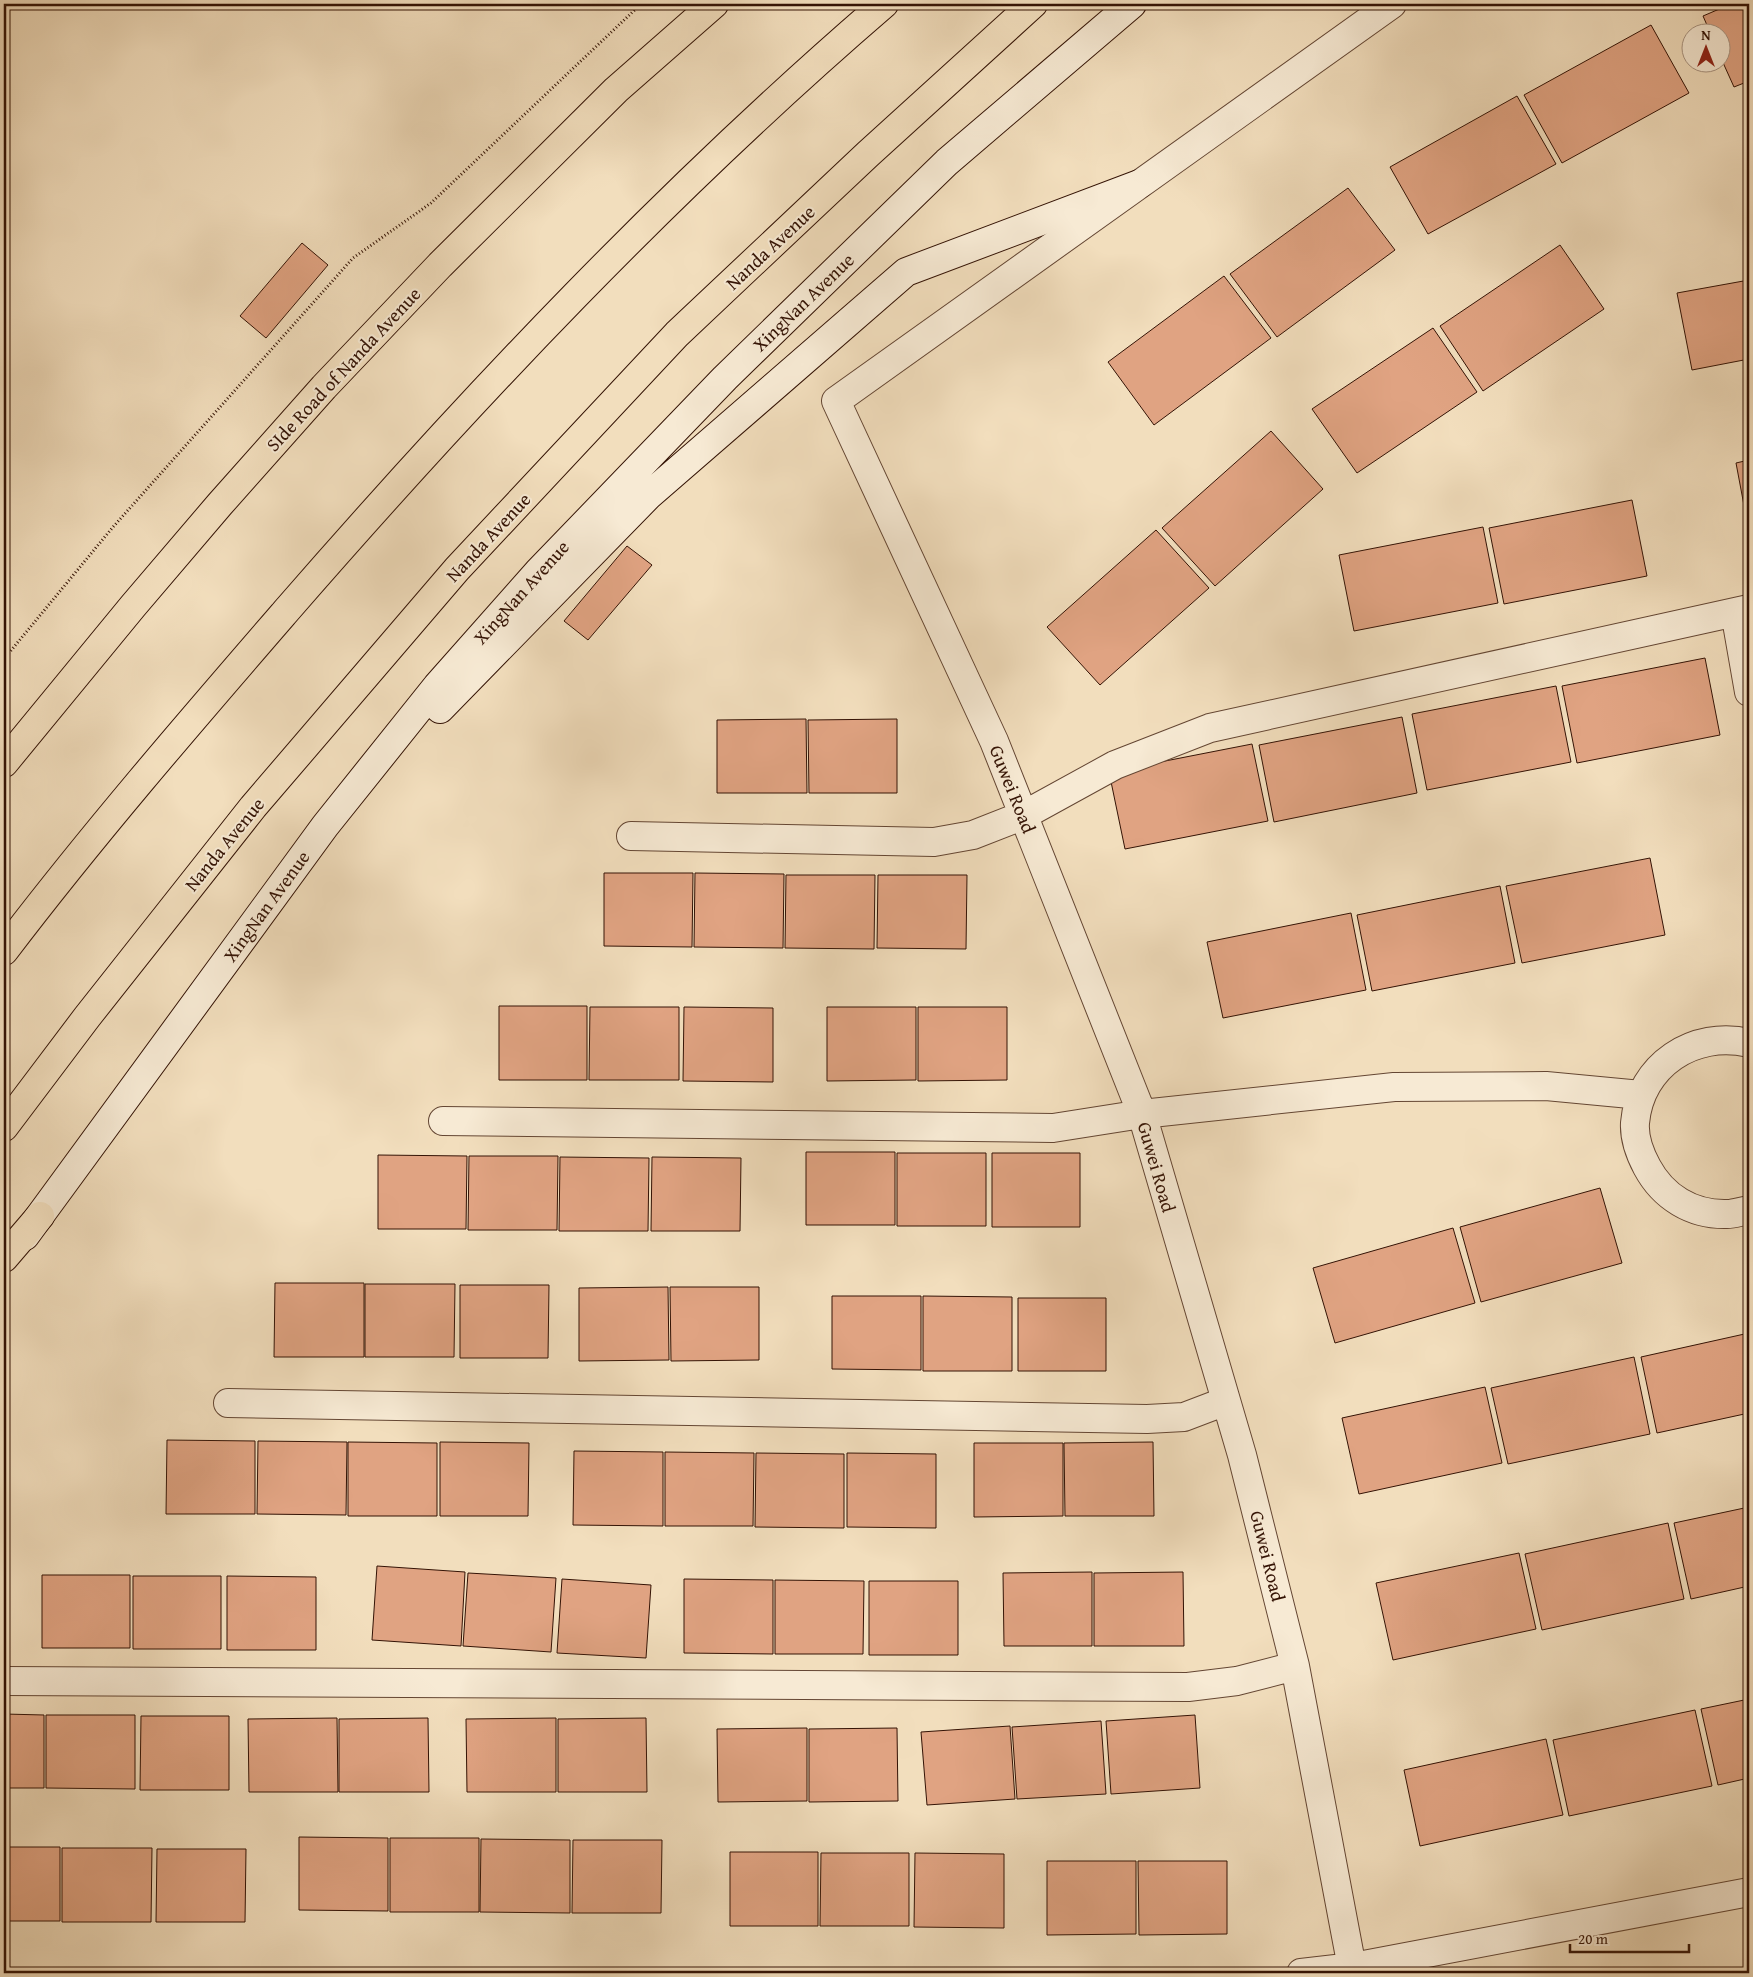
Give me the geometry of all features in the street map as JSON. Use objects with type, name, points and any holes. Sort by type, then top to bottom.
[{"type":"main road","name":"SIde Road of Nanda Avenue","points":[[4,763],[139,599],[324,387],[440,265],[616,90],[714,4]]},
{"type":"main road","points":[[4,951],[164,752],[378,506],[593,276],[802,74],[884,4]]},
{"type":"main road","name":"Nanda Avenue","points":[[4,1127],[87,1017],[253,807],[457,569],[677,334],[868,154],[1033,4]]},
{"type":"main road","points":[[4,1258],[40,1216]]},
{"type":"street","name":"XingNan Avenue","points":[[4,1265],[325,826],[437,686],[538,572],[725,378],[947,162],[1132,4]]},
{"type":"street","points":[[325,826],[648,496],[906,272],[1139,184],[1392,4]]},
{"type":"street","name":"Guwei Road","points":[[1139,184],[836,401],[994,741],[1142,1114],[1242,1455],[1296,1666],[1353,1970]]},
{"type":"street","points":[[630,836],[934,842],[973,835],[1024,815],[1115,765],[1210,728],[1742,610],[1749,692]]},
{"type":"street","points":[[1749,1043],[1709,1041],[1680,1051],[1657,1070],[1641,1095],[1635,1124],[1640,1154],[1654,1181],[1674,1200],[1700,1211],[1728,1214],[1749,1210]]},
{"type":"street","points":[[443,1121],[1053,1128],[1142,1114],[1394,1087],[1546,1086],[1641,1095]]},
{"type":"street","points":[[228,1404],[1147,1419],[1184,1417],[1226,1401]]},
{"type":"street","points":[[4,1681],[1188,1687],[1236,1681],[1296,1666]]},
{"type":"street","points":[[1301,1973],[1353,1970],[1749,1892]]},
{"type":"path","points":[[4,659],[113,527],[353,258],[431,203],[641,4]]},
{"type":"building","points":[[1731,4],[1749,4],[1749,81],[1734,87],[1727,72],[1730,72],[1730,22],[1706,22],[1703,16]]},
{"type":"building","points":[[1651,25],[1689,93],[1562,163],[1524,95]]},
{"type":"building","points":[[1517,96],[1556,164],[1428,234],[1390,167]]},
{"type":"building","points":[[1348,188],[1395,250],[1277,337],[1230,274]]},
{"type":"building","points":[[302,243],[328,265],[266,338],[240,316]]},
{"type":"building","points":[[1560,245],[1604,309],[1483,391],[1440,326]]},
{"type":"building","points":[[1224,276],[1271,338],[1154,425],[1108,362]]},
{"type":"building","points":[[1749,280],[1749,359],[1692,370],[1677,293]]},
{"type":"building","points":[[1433,328],[1477,392],[1357,473],[1312,409]]},
{"type":"building","points":[[1271,431],[1323,489],[1215,586],[1162,528]]},
{"type":"building","points":[[1749,460],[1749,532],[1736,463]]},
{"type":"building","points":[[1632,500],[1647,576],[1504,604],[1489,528]]},
{"type":"building","points":[[1483,527],[1498,603],[1354,631],[1339,555]]},
{"type":"building","points":[[1156,530],[1209,588],[1100,685],[1047,627]]},
{"type":"building","points":[[627,546],[652,565],[588,640],[564,621]]},
{"type":"building","points":[[1705,658],[1720,735],[1577,763],[1562,686]]},
{"type":"building","points":[[1556,686],[1571,762],[1427,790],[1412,714]]},
{"type":"building","points":[[1402,717],[1417,793],[1274,822],[1259,745]]},
{"type":"building","points":[[806,719],[807,793],[717,793],[717,720]]},
{"type":"building","points":[[897,719],[897,793],[809,793],[808,720]]},
{"type":"building","points":[[1252,744],[1268,821],[1125,849],[1109,772]]},
{"type":"building","points":[[1650,858],[1665,935],[1522,963],[1506,886]]},
{"type":"building","points":[[604,873],[693,873],[692,947],[604,946]]},
{"type":"building","points":[[695,873],[784,874],[783,948],[694,947]]},
{"type":"building","points":[[786,875],[875,875],[874,949],[785,948]]},
{"type":"building","points":[[878,875],[967,875],[966,949],[877,948]]},
{"type":"building","points":[[1500,886],[1515,963],[1372,991],[1357,915]]},
{"type":"building","points":[[1351,913],[1366,990],[1223,1018],[1207,942]]},
{"type":"building","points":[[499,1006],[587,1006],[587,1080],[499,1080]]},
{"type":"building","points":[[590,1007],[679,1007],[679,1080],[589,1080]]},
{"type":"building","points":[[684,1007],[773,1008],[773,1082],[683,1081]]},
{"type":"building","points":[[827,1007],[916,1007],[916,1080],[827,1081]]},
{"type":"building","points":[[918,1007],[1007,1007],[1007,1080],[918,1081]]},
{"type":"building","points":[[806,1152],[895,1152],[895,1225],[806,1225]]},
{"type":"building","points":[[897,1153],[986,1153],[986,1226],[897,1226]]},
{"type":"building","points":[[992,1153],[1080,1153],[1080,1227],[992,1227]]},
{"type":"building","points":[[378,1155],[467,1156],[466,1229],[378,1229]]},
{"type":"building","points":[[469,1156],[558,1156],[557,1230],[468,1230]]},
{"type":"building","points":[[560,1157],[649,1158],[648,1231],[559,1231]]},
{"type":"building","points":[[652,1157],[741,1158],[740,1231],[651,1231]]},
{"type":"building","points":[[1600,1188],[1622,1263],[1481,1302],[1460,1227]]},
{"type":"building","points":[[1453,1228],[1475,1303],[1335,1343],[1313,1268]]},
{"type":"building","points":[[275,1283],[364,1283],[364,1357],[274,1357]]},
{"type":"building","points":[[365,1284],[455,1284],[454,1357],[365,1357]]},
{"type":"building","points":[[460,1285],[549,1285],[548,1358],[460,1358]]},
{"type":"building","points":[[668,1287],[669,1360],[579,1361],[579,1288]]},
{"type":"building","points":[[670,1287],[759,1287],[759,1360],[671,1361]]},
{"type":"building","points":[[832,1296],[921,1296],[921,1370],[832,1369]]},
{"type":"building","points":[[923,1296],[1012,1297],[1012,1371],[923,1371]]},
{"type":"building","points":[[1018,1298],[1106,1298],[1106,1371],[1018,1371]]},
{"type":"building","points":[[1749,1333],[1749,1413],[1657,1433],[1641,1357]]},
{"type":"building","points":[[1634,1357],[1650,1434],[1508,1464],[1491,1388]]},
{"type":"building","points":[[1485,1387],[1502,1463],[1359,1494],[1342,1418]]},
{"type":"building","points":[[167,1440],[255,1441],[255,1514],[166,1514]]},
{"type":"building","points":[[258,1441],[347,1442],[346,1515],[257,1514]]},
{"type":"building","points":[[348,1442],[437,1443],[437,1516],[348,1516]]},
{"type":"building","points":[[440,1442],[529,1443],[528,1516],[440,1516]]},
{"type":"building","points":[[1153,1442],[1154,1516],[1065,1516],[1064,1443]]},
{"type":"building","points":[[974,1443],[1063,1443],[1063,1516],[974,1517]]},
{"type":"building","points":[[574,1451],[663,1452],[663,1526],[573,1525]]},
{"type":"building","points":[[665,1452],[754,1453],[753,1526],[665,1526]]},
{"type":"building","points":[[756,1453],[844,1454],[844,1528],[755,1527]]},
{"type":"building","points":[[847,1453],[936,1454],[936,1528],[847,1527]]},
{"type":"building","points":[[1749,1507],[1749,1586],[1691,1599],[1674,1523]]},
{"type":"building","points":[[1668,1523],[1684,1599],[1542,1630],[1525,1554]]},
{"type":"building","points":[[1519,1553],[1536,1629],[1393,1660],[1376,1583]]},
{"type":"building","points":[[377,1566],[465,1572],[461,1646],[372,1640]]},
{"type":"building","points":[[1092,1572],[1092,1646],[1004,1646],[1003,1573]]},
{"type":"building","points":[[1183,1572],[1184,1646],[1094,1646],[1094,1573]]},
{"type":"building","points":[[468,1573],[556,1578],[551,1652],[463,1646]]},
{"type":"building","points":[[42,1575],[130,1575],[130,1648],[42,1648]]},
{"type":"building","points":[[133,1576],[221,1576],[221,1649],[133,1649]]},
{"type":"building","points":[[227,1576],[316,1577],[316,1650],[227,1650]]},
{"type":"building","points":[[562,1579],[651,1585],[646,1658],[557,1653]]},
{"type":"building","points":[[684,1579],[773,1580],[773,1654],[684,1653]]},
{"type":"building","points":[[775,1580],[864,1581],[863,1654],[775,1654]]},
{"type":"building","points":[[869,1581],[958,1581],[958,1655],[869,1655]]},
{"type":"building","points":[[1749,1699],[1749,1778],[1718,1785],[1701,1709]]},
{"type":"building","points":[[1695,1710],[1712,1786],[1569,1816],[1553,1740]]},
{"type":"building","points":[[4,1714],[44,1715],[44,1788],[4,1788]]},
{"type":"building","points":[[46,1715],[135,1715],[135,1789],[46,1788]]},
{"type":"building","points":[[1195,1715],[1200,1788],[1111,1794],[1106,1721]]},
{"type":"building","points":[[141,1716],[229,1716],[229,1790],[140,1790]]},
{"type":"building","points":[[337,1718],[338,1792],[249,1792],[248,1719]]},
{"type":"building","points":[[428,1718],[429,1792],[339,1792],[339,1719]]},
{"type":"building","points":[[556,1718],[556,1792],[467,1792],[466,1719]]},
{"type":"building","points":[[646,1718],[647,1792],[558,1792],[558,1719]]},
{"type":"building","points":[[1101,1721],[1106,1794],[1017,1799],[1012,1727]]},
{"type":"building","points":[[1010,1726],[1015,1799],[927,1805],[921,1732]]},
{"type":"building","points":[[807,1728],[807,1801],[718,1802],[717,1729]]},
{"type":"building","points":[[897,1728],[898,1801],[809,1802],[809,1729]]},
{"type":"building","points":[[1546,1739],[1563,1815],[1420,1846],[1404,1770]]},
{"type":"building","points":[[299,1837],[388,1838],[388,1911],[299,1910]]},
{"type":"building","points":[[390,1838],[479,1838],[479,1912],[390,1912]]},
{"type":"building","points":[[481,1839],[570,1840],[570,1913],[480,1912]]},
{"type":"building","points":[[573,1840],[662,1840],[661,1913],[572,1913]]},
{"type":"building","points":[[4,1847],[60,1847],[60,1921],[4,1921]]},
{"type":"building","points":[[62,1848],[152,1848],[151,1922],[62,1922]]},
{"type":"building","points":[[157,1849],[246,1849],[245,1922],[156,1922]]},
{"type":"building","points":[[730,1852],[818,1852],[818,1926],[730,1926]]},
{"type":"building","points":[[821,1853],[909,1853],[909,1926],[820,1926]]},
{"type":"building","points":[[915,1853],[1004,1854],[1004,1928],[914,1927]]},
{"type":"building","points":[[1047,1861],[1136,1861],[1136,1934],[1047,1935]]},
{"type":"building","points":[[1138,1861],[1227,1861],[1227,1934],[1139,1935]]}]
